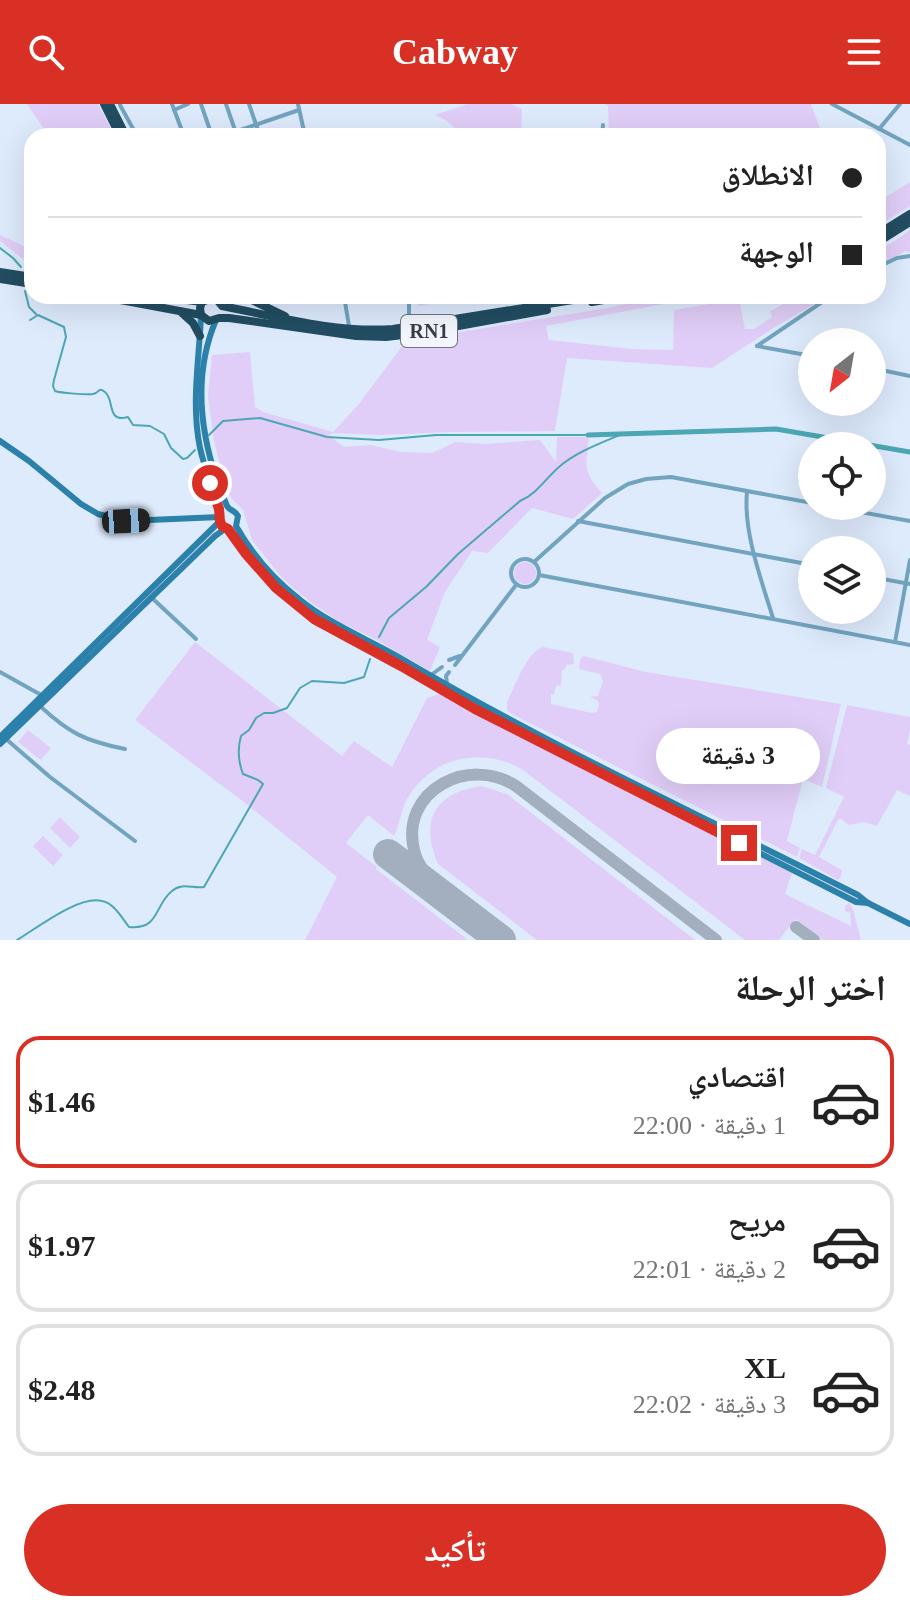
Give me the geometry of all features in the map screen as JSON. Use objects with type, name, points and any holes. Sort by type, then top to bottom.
[{"type":"highway","points":[[114,105],[126,128]]},
{"type":"highway","points":[[886,229],[910,214]]},
{"type":"highway","points":[[886,237],[910,222]]},
{"type":"highway","points":[[0,272],[24,276]]},
{"type":"highway","points":[[0,279],[24,283]]},
{"type":"highway","name":"RN1","points":[[141,304],[201,316],[209,321],[222,319],[356,336],[397,336],[581,304]]},
{"type":"highway","points":[[201,316],[202,304]]},
{"type":"highway","points":[[260,304],[293,320]]},
{"type":"highway","name":"RN1","points":[[222,306],[349,329],[383,330],[548,304]]},
{"type":"highway","points":[[212,330],[222,319],[222,306]]},
{"type":"highway","points":[[178,311],[193,323],[200,336]]},
{"type":"street","points":[[181,128],[173,107],[188,104]]},
{"type":"street","points":[[201,104],[209,128]]},
{"type":"street","points":[[226,104],[234,128]]},
{"type":"street","points":[[250,104],[257,128]]},
{"type":"street","points":[[832,104],[877,128]]},
{"type":"street","points":[[880,128],[900,104]]},
{"type":"street","points":[[114,105],[126,128]]},
{"type":"street","points":[[249,128],[298,107],[303,128]]},
{"type":"street","points":[[886,133],[910,145]]},
{"type":"street","points":[[886,263],[910,256]]},
{"type":"street","points":[[344,304],[349,329]]},
{"type":"street","points":[[409,304],[409,326]]},
{"type":"street","points":[[798,353],[757,346],[819,304]]},
{"type":"street","points":[[201,316],[194,402],[197,435],[222,526],[230,527],[295,597],[496,716]]},
{"type":"street","points":[[212,330],[203,369],[202,413],[210,462],[229,510]]},
{"type":"street","points":[[886,371],[910,376]]},
{"type":"street","points":[[0,441],[98,514],[126,521],[220,517]]},
{"type":"street","points":[[534,562],[616,490],[654,477],[671,477],[798,501]]},
{"type":"street","points":[[747,492],[745,514],[773,619]]},
{"type":"street","points":[[2,740],[150,595],[229,510]]},
{"type":"street","points":[[2,740],[43,696],[150,595],[215,536],[230,527],[238,516],[229,510]]},
{"type":"street","points":[[886,517],[910,521]]},
{"type":"street","points":[[578,521],[798,562]]},
{"type":"street","points":[[230,527],[267,579],[304,612],[341,635],[496,716],[833,882],[910,924]]},
{"type":"street","points":[[526,559],[534,562],[539,575],[536,583],[529,587],[516,585],[511,577],[511,568],[517,561],[526,559]]},
{"type":"street","points":[[895,642],[910,560]]},
{"type":"street","points":[[539,575],[910,645]]},
{"type":"street","points":[[886,579],[908,583]]},
{"type":"street","points":[[455,665],[516,585]]},
{"type":"street","points":[[150,595],[196,639]]},
{"type":"street","points":[[449,660],[462,655]]},
{"type":"street","points":[[432,677],[442,667]]},
{"type":"street","points":[[0,672],[43,696]]},
{"type":"street","points":[[432,677],[448,674],[447,686]]},
{"type":"street","points":[[40,706],[72,733],[125,749]]},
{"type":"street","points":[[2,740],[135,841]]},
{"type":"shaded area","points":[[27,104],[98,104],[111,128],[44,128]]},
{"type":"shaded area","points":[[469,104],[511,104],[522,109],[521,128],[455,128],[434,115]]},
{"type":"shaded area","points":[[605,104],[811,104],[820,128],[609,128],[608,106]]},
{"type":"shaded area","points":[[910,182],[910,206],[886,221],[886,197]]},
{"type":"shaded area","points":[[910,230],[910,252],[905,251],[886,262],[886,246]]},
{"type":"shaded area","points":[[0,235],[24,246],[24,260],[0,241]]},
{"type":"shaded area","points":[[626,304],[663,304],[546,326],[549,340],[673,350],[674,310],[709,304],[740,304],[745,329],[754,329],[772,317],[770,311],[784,304],[814,304],[712,368],[567,358],[555,431],[329,435],[344,447],[371,445],[401,452],[432,453],[455,442],[484,444],[540,440],[556,462],[557,437],[589,437],[588,473],[602,493],[573,519],[532,508],[488,553],[472,551],[445,592],[427,640],[440,647],[430,671],[310,602],[282,578],[252,540],[243,510],[226,489],[214,441],[208,397],[212,355],[250,352],[255,407],[333,432],[358,405],[406,341]]},
{"type":"shaded area","points":[[525,562],[533,565],[536,573],[533,581],[525,584],[517,581],[514,573],[517,565]]},
{"type":"shaded area","points":[[195,642],[342,756],[354,741],[392,767],[427,698],[439,694],[792,873],[785,894],[851,926],[850,913],[845,911],[849,903],[861,940],[823,940],[795,919],[779,940],[745,940],[523,770],[507,762],[474,757],[442,765],[428,774],[406,801],[394,836],[368,815],[346,843],[468,940],[305,940],[337,877],[135,720]]},
{"type":"shaded area","points":[[543,647],[573,653],[574,664],[562,670],[561,685],[556,686],[554,694],[551,694],[551,704],[592,713],[597,712],[599,704],[590,697],[598,696],[603,681],[600,674],[579,669],[583,656],[646,672],[841,704],[822,787],[803,779],[787,841],[800,848],[797,857],[510,713],[507,702],[517,679],[531,656]]},
{"type":"shaded area","points":[[847,705],[910,717],[907,744],[910,745],[910,796],[897,790],[877,826],[864,822],[849,825],[838,820],[819,857],[842,870],[838,880],[799,858],[802,849],[815,855],[844,797],[826,788]]},
{"type":"shaded area","points":[[28,730],[51,748],[41,760],[18,742]]},
{"type":"shaded area","points":[[482,786],[507,794],[695,940],[537,940],[438,864],[430,834],[435,811],[453,795]]},
{"type":"shaded area","points":[[60,817],[80,837],[70,848],[50,828]]},
{"type":"shaded area","points":[[43,836],[63,855],[53,866],[33,846]]},
{"type":"waterway","points":[[0,248],[21,267]]},
{"type":"waterway","points":[[28,304],[36,314]]},
{"type":"waterway","points":[[30,320],[38,315],[64,327],[66,337],[54,380],[55,391],[90,394],[103,391],[117,417],[128,417],[133,425],[150,426],[164,434],[171,448],[183,459],[195,450]]},
{"type":"waterway","points":[[209,435],[223,421],[260,418],[327,437],[379,440],[436,435],[588,435]]},
{"type":"waterway","points":[[588,435],[776,429],[910,452]]},
{"type":"waterway","points":[[379,637],[389,618],[559,467],[581,452],[622,434]]},
{"type":"waterway","points":[[17,940],[58,914],[93,900],[106,902],[129,927],[139,927],[151,921],[166,897],[176,888],[204,887],[263,784],[243,774],[239,755],[241,736],[264,713],[287,708],[300,688],[312,681],[344,683],[364,677],[370,659]]},
{"type":"taxiway","points":[[450,901],[416,857],[412,829],[417,811],[427,796],[442,784],[459,777],[497,777],[516,786],[716,940]]},
{"type":"taxiway","points":[[796,927],[814,940]]},
{"type":"runway","points":[[388,854],[501,940]]},
{"type":"route","points":[[210,483],[222,526],[228,529],[276,588],[314,619],[475,709],[739,843]]}]
